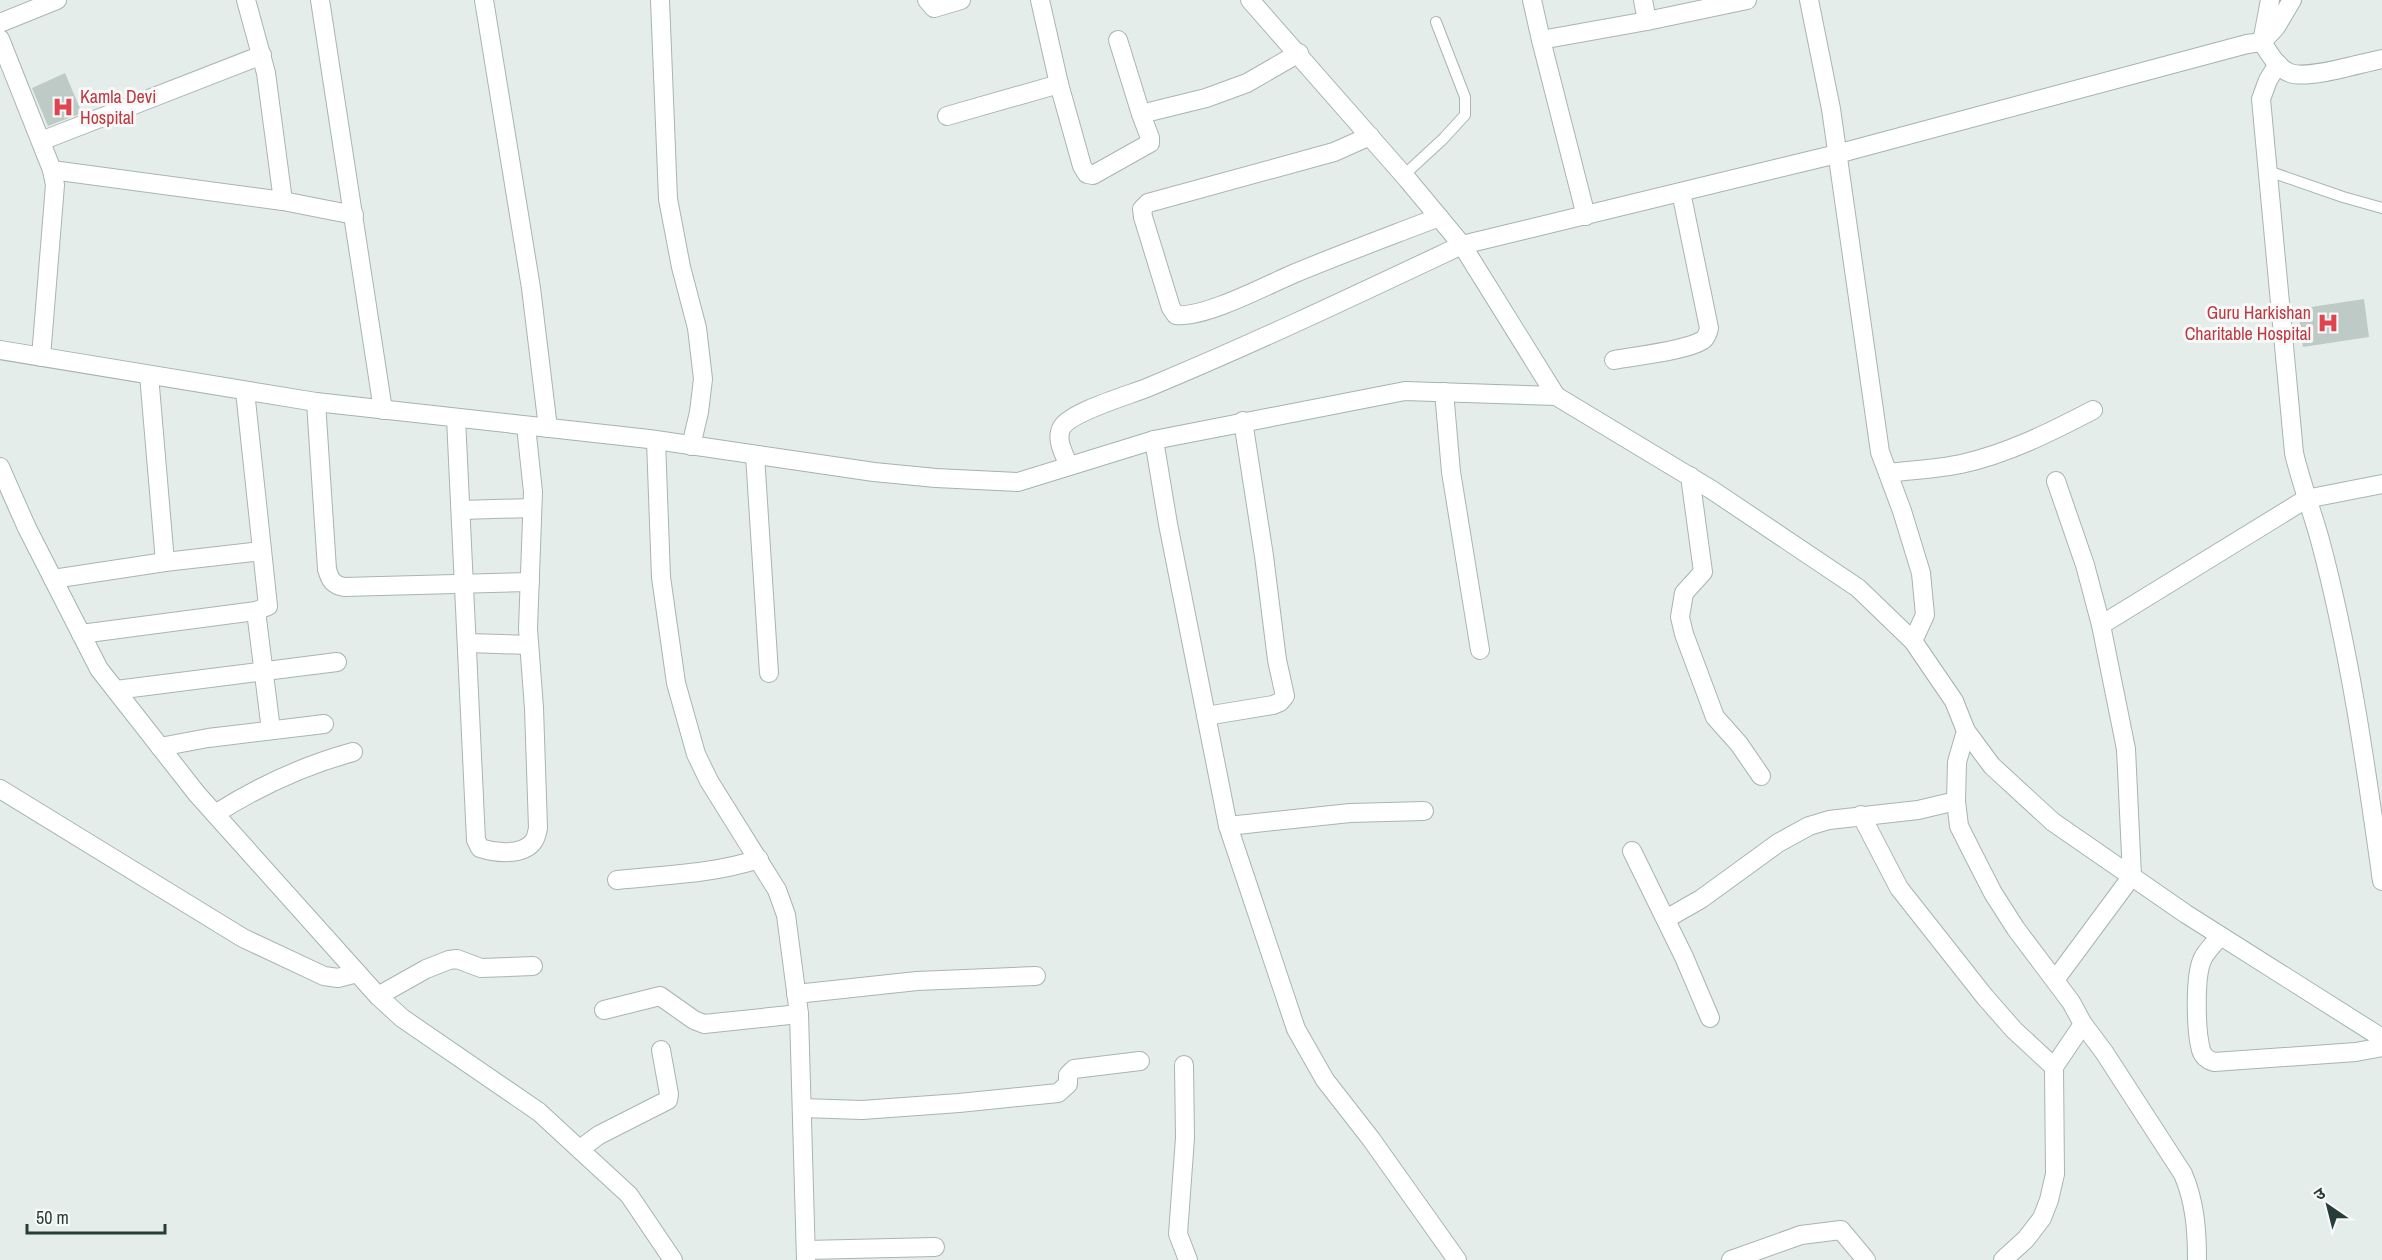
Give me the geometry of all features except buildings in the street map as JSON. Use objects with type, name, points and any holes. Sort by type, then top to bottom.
[{"type":"street","points":[[0,23],[57,0]]},
{"type":"street","points":[[246,0],[262,55],[283,201]]},
{"type":"street","points":[[320,0],[383,410]]},
{"type":"street","points":[[484,0],[531,288],[548,428]]},
{"type":"street","points":[[660,0],[668,199],[681,267],[697,328],[703,379],[698,419],[691,446]]},
{"type":"street","points":[[927,0],[934,8],[961,0]]},
{"type":"street","points":[[1040,0],[1059,84],[1082,166],[1087,174],[1093,175],[1150,143],[1118,40]]},
{"type":"street","points":[[1250,0],[1299,53],[1462,245],[1556,396],[1690,476],[1858,588],[1913,641],[1954,701],[1966,731],[1992,766],[2053,822],[2220,936],[2382,1038]]},
{"type":"street","points":[[1532,0],[1586,216]]},
{"type":"street","points":[[1643,0],[1647,21]]},
{"type":"street","points":[[1541,40],[1747,0]]},
{"type":"street","points":[[1809,0],[1832,109],[1880,452],[1921,573],[1925,615],[1913,641]]},
{"type":"street","points":[[2270,0],[2262,42],[2278,64],[2289,72],[2304,75],[2382,59]]},
{"type":"street","points":[[1064,451],[1062,427],[1072,417],[1148,388],[1286,328],[1462,245],[1837,154],[2247,44],[2262,42],[2276,27],[2292,0]]},
{"type":"street","points":[[0,39],[52,170],[55,185],[41,357]]},
{"type":"street","points":[[1141,114],[1206,98],[1247,83],[1299,53]]},
{"type":"street","points":[[41,141],[262,55]]},
{"type":"street","points":[[2278,64],[2261,99],[2294,453],[2319,539],[2361,733],[2382,881]]},
{"type":"street","points":[[947,116],[1059,84]]},
{"type":"street","points":[[1370,136],[1334,152],[1148,204],[1142,209],[1171,308],[1176,315],[1195,314],[1439,217]]},
{"type":"street","points":[[52,170],[283,201],[354,215]]},
{"type":"street","points":[[1614,360],[1682,347],[1701,341],[1708,335],[1709,328],[1681,192]]},
{"type":"street","points":[[0,350],[316,402],[656,441],[936,478],[1018,482],[1064,451],[1154,440],[1405,391],[1556,396]]},
{"type":"street","points":[[149,375],[165,562]]},
{"type":"street","points":[[81,634],[256,611],[268,606],[245,391]]},
{"type":"street","points":[[1444,392],[1452,482],[1479,650]]},
{"type":"street","points":[[316,402],[327,569],[330,579],[336,586],[530,582]]},
{"type":"street","points":[[1888,473],[1961,464],[1989,456],[2056,429],[2093,410]]},
{"type":"street","points":[[456,418],[476,840],[480,848],[492,852],[526,848],[535,841],[538,828],[534,708],[529,645],[532,508],[526,426]]},
{"type":"street","points":[[1206,716],[1274,705],[1285,696],[1277,660],[1264,556],[1243,422]]},
{"type":"street","points":[[1154,440],[1228,826],[1296,1029],[1325,1080],[1371,1139],[1457,1260]]},
{"type":"street","points":[[656,441],[661,577],[676,683],[696,754],[709,781],[777,890],[786,915],[799,1014],[806,1255],[935,1247]]},
{"type":"street","points":[[755,455],[769,673]]},
{"type":"street","points":[[0,467],[99,669],[215,814],[378,996],[402,1018],[539,1112],[629,1195],[673,1260]]},
{"type":"street","points":[[1690,476],[1702,572],[1684,593],[1680,617],[1684,634],[1715,717],[1739,744],[1761,776]]},
{"type":"street","points":[[2055,980],[2132,876],[2126,749],[2102,625],[2085,565],[2056,481]]},
{"type":"street","points":[[2102,625],[2306,499],[2382,484]]},
{"type":"street","points":[[461,510],[532,508]]},
{"type":"street","points":[[53,579],[165,562],[262,551]]},
{"type":"street","points":[[256,611],[271,730]]},
{"type":"street","points":[[468,644],[529,645]]},
{"type":"street","points":[[116,690],[337,662]]},
{"type":"street","points":[[160,747],[324,724]]},
{"type":"street","points":[[1966,731],[1957,762],[1956,801],[1959,826],[1993,893],[2016,929],[2071,1002],[2083,1024],[2104,1052],[2183,1174],[2191,1193],[2197,1230],[2197,1260]]},
{"type":"street","points":[[215,814],[278,777],[305,766],[353,752]]},
{"type":"street","points":[[0,789],[243,938],[324,976],[338,978],[357,973]]},
{"type":"street","points":[[1666,919],[1701,899],[1778,843],[1809,826],[1829,820],[1917,810],[1956,801]]},
{"type":"street","points":[[1228,826],[1350,813],[1424,811]]},
{"type":"street","points":[[1861,815],[1899,888],[1985,997],[2014,1030],[2054,1067]]},
{"type":"street","points":[[1632,851],[1666,919],[1710,1018]]},
{"type":"street","points":[[617,880],[703,872],[739,866],[759,859]]},
{"type":"street","points":[[2220,936],[2203,958],[2198,977],[2197,1001],[2201,1051],[2207,1059],[2214,1062],[2356,1052],[2382,1047]]},
{"type":"street","points":[[378,996],[426,969],[449,960],[457,959],[481,968],[533,966]]},
{"type":"street","points":[[796,994],[917,981],[1036,976]]},
{"type":"street","points":[[604,1010],[660,996],[694,1020],[704,1024],[799,1014]]},
{"type":"street","points":[[2003,1260],[2026,1239],[2042,1218],[2049,1200],[2055,1174],[2054,1067],[2083,1024]]},
{"type":"street","points":[[580,1149],[599,1135],[668,1100],[669,1094],[661,1050]]},
{"type":"street","points":[[802,1108],[862,1110],[1058,1093],[1068,1084],[1068,1075],[1074,1069],[1140,1061]]},
{"type":"street","points":[[1184,1065],[1185,1138],[1178,1234],[1188,1260]]},
{"type":"street","points":[[1731,1260],[1801,1235],[1841,1230],[1866,1260]]},
{"type":"lane","points":[[1404,175],[1466,115],[1465,97],[1436,22]]},
{"type":"lane","points":[[2268,171],[2343,198],[2382,208]]},
{"type":"place","name":"Kamla Devi Hospital","points":[[63,107]]},
{"type":"place","name":"Guru Harkishan Charitable Hospital","points":[[2328,323]]}]
